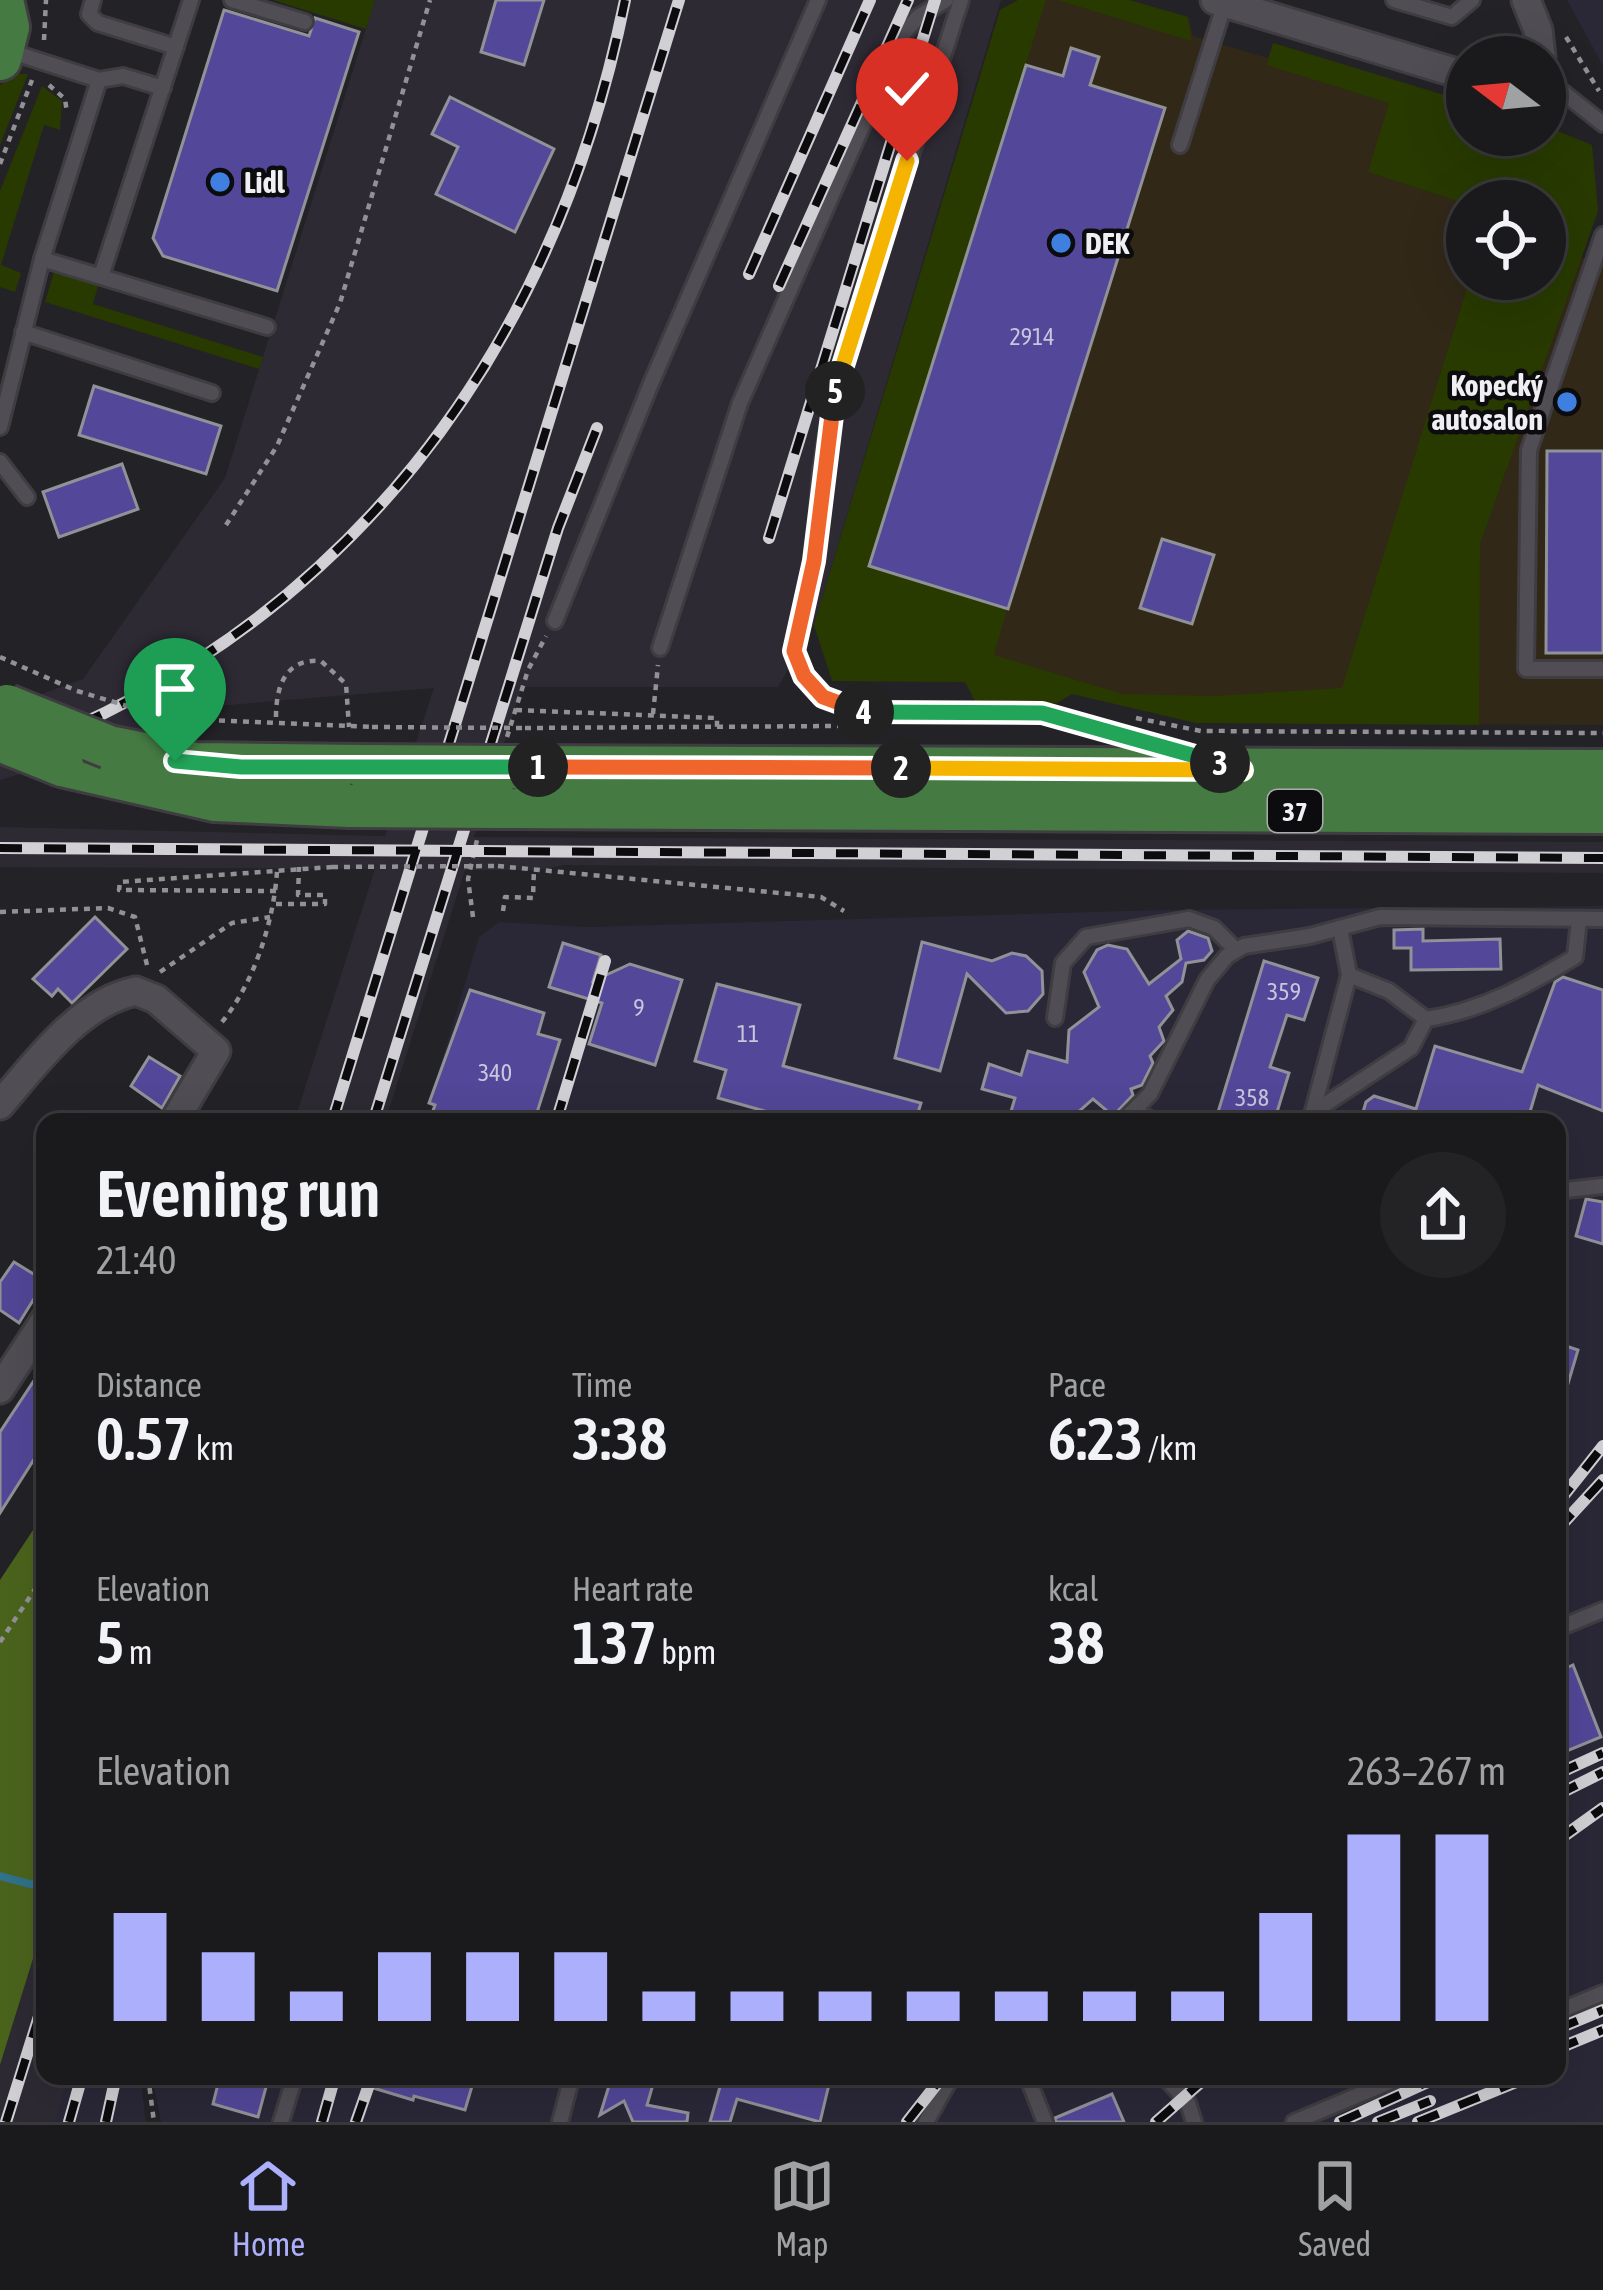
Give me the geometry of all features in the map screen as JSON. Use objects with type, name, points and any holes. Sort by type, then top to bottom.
[{"type":"main road","name":"37","points":[[2,712],[109,747],[196,764],[520,747],[1242,770],[1603,771]]},
{"type":"main road","name":"37","points":[[2,712],[62,765],[198,797],[358,756],[503,807],[1603,812]]},
{"type":"street","points":[[1526,0],[1538,36]]},
{"type":"street","points":[[1219,1],[1446,70]]},
{"type":"street","points":[[0,1105],[51,1048],[110,1000],[146,993],[216,1052],[180,1113]]},
{"type":"street","points":[[5,1370],[36,1331]]},
{"type":"lane","points":[[93,0],[89,14],[98,23],[176,47]]},
{"type":"lane","points":[[102,273],[191,0]]},
{"type":"lane","points":[[232,0],[305,22]]},
{"type":"lane","points":[[555,621],[652,381],[818,0]]},
{"type":"lane","points":[[660,648],[730,430],[778,316],[903,34],[918,16],[946,0]]},
{"type":"lane","points":[[961,0],[832,398],[814,561],[796,633],[799,665],[823,697],[848,710],[1042,713],[1242,770]]},
{"type":"lane","points":[[1394,0],[1453,17],[1472,0]]},
{"type":"lane","points":[[1180,146],[1219,1]]},
{"type":"lane","points":[[14,41],[99,80],[123,76],[163,88]]},
{"type":"lane","points":[[0,427],[42,259],[99,80]]},
{"type":"lane","points":[[1566,95],[1603,124]]},
{"type":"lane","points":[[1603,235],[1529,450],[1526,669],[1603,669]]},
{"type":"lane","points":[[42,259],[102,273],[267,326]]},
{"type":"lane","points":[[23,332],[212,393]]},
{"type":"lane","points":[[0,462],[27,497]]},
{"type":"lane","points":[[1131,1113],[1207,980],[1236,950],[1380,917],[1603,919]]},
{"type":"lane","points":[[1318,1113],[1411,1048],[1426,1019],[1493,1000],[1575,957],[1579,919]]},
{"type":"lane","points":[[1055,1018],[1063,963],[1085,937],[1190,920],[1214,928],[1236,950]]},
{"type":"lane","points":[[1312,1113],[1348,975],[1340,928]]},
{"type":"lane","points":[[1348,975],[1389,991],[1426,1019]]},
{"type":"lane","points":[[1566,1190],[1603,1186]]},
{"type":"lane","points":[[1566,1625],[1603,1610]]},
{"type":"lane","points":[[1566,2008],[1603,1993]]},
{"type":"lane","points":[[281,2122],[292,2085]]},
{"type":"lane","points":[[560,2122],[570,2085]]},
{"type":"lane","points":[[926,2122],[947,2085]]},
{"type":"lane","points":[[1031,2085],[1046,2122]]},
{"type":"lane","points":[[1172,2085],[1188,2103],[1194,2122]]},
{"type":"lane","points":[[1294,2122],[1382,2085]]},
{"type":"path","points":[[14,41],[48,28],[46,0]]},
{"type":"path","points":[[226,525],[277,446],[340,303],[430,0]]},
{"type":"path","points":[[1556,19],[1599,91]]},
{"type":"path","points":[[14,41],[61,93],[68,108],[65,126],[83,131]]},
{"type":"path","points":[[0,164],[14,41]]},
{"type":"path","points":[[653,715],[660,648]]},
{"type":"path","points":[[0,657],[77,691],[141,710],[207,720],[358,756],[520,747]]},
{"type":"path","points":[[276,717],[282,678],[310,660],[340,673],[358,756]]},
{"type":"path","points":[[514,710],[717,718],[717,728]]},
{"type":"path","points":[[274,904],[325,904],[326,895],[298,895],[298,867]]},
{"type":"path","points":[[276,891],[119,890],[120,882],[298,867],[534,867],[821,898],[844,911]]},
{"type":"path","points":[[502,911],[505,897],[533,898],[534,867]]},
{"type":"path","points":[[208,1041],[250,975],[274,904],[277,871]]},
{"type":"path","points":[[0,912],[108,908],[135,917],[149,958],[146,993]]},
{"type":"path","points":[[146,993],[164,965],[232,923],[270,917]]},
{"type":"path","points":[[0,1642],[36,1588]]},
{"type":"path","points":[[149,2085],[154,2122]]},
{"type":"shaded area","points":[[375,0],[1001,0],[814,625],[778,687],[522,687],[474,837],[1603,842],[1603,873],[564,865],[539,870],[465,870],[388,1113],[297,1113],[375,869],[0,867],[0,827],[385,836],[434,688],[216,706],[144,738],[0,780],[0,709],[83,679],[225,478]]},
{"type":"shaded area","points":[[1018,0],[1129,0],[1188,17],[1193,36],[1268,58],[1273,43],[1446,96],[1446,156],[1566,156],[1566,134],[1592,145],[1598,211],[1581,258],[1603,259],[1603,725],[1196,723],[1072,693],[1057,703],[976,703],[965,682],[832,681],[814,625],[1000,10]]},
{"type":"shaded area","points":[[1567,0],[1603,0],[1603,66]]},
{"type":"shaded area","points":[[1603,906],[1603,2122],[161,2122],[154,2085],[1566,2085],[1566,1113],[432,1113],[435,1105],[429,1103],[479,937],[499,922],[588,927],[1160,910]]},
{"type":"shaded area","points":[[36,1949],[36,2085],[66,2085],[55,2122],[0,2122],[0,2065]]},
{"type":"shaded area","points":[[66,2085],[141,2085],[146,2122],[55,2122]]},
{"type":"green space","points":[[273,0],[375,0],[366,29]]},
{"type":"green space","points":[[1018,0],[1046,0],[869,565],[1007,609],[994,655],[1122,694],[1214,696],[1342,688],[1463,300],[1566,300],[1566,180],[1446,180],[1446,197],[1368,172],[1389,103],[1267,65],[1273,43],[1446,96],[1446,156],[1566,156],[1566,134],[1592,145],[1598,211],[1480,544],[1479,725],[1196,723],[1072,694],[1057,703],[976,703],[965,682],[832,681],[814,625],[1000,10]]},
{"type":"green space","points":[[1058,0],[1129,0],[1188,17],[1191,41]]},
{"type":"green space","points":[[17,74],[28,74],[0,145],[0,85]]},
{"type":"green space","points":[[42,86],[62,101],[60,130],[44,125],[1,265],[21,273],[15,292],[0,287],[0,191]]},
{"type":"green space","points":[[54,272],[98,286],[93,304],[263,357],[259,369],[45,302]]},
{"type":"green space","points":[[36,1526],[36,1949],[0,2065],[0,1580]]},
{"type":"building","points":[[496,0],[544,0],[524,65],[481,52]]},
{"type":"building","points":[[224,10],[309,36],[315,18],[359,32],[277,291],[163,256],[153,238]]},
{"type":"building","points":[[1071,48],[1099,57],[1090,85],[1165,108],[1008,609],[869,566],[1026,65],[1063,76]]},
{"type":"building","points":[[450,97],[554,149],[515,232],[436,194],[458,147],[432,134]]},
{"type":"building","points":[[94,386],[221,426],[206,474],[79,435]]},
{"type":"building","points":[[1547,451],[1603,451],[1603,653],[1546,653]]},
{"type":"building","points":[[122,464],[138,509],[59,537],[43,492]]},
{"type":"building","points":[[1162,539],[1214,555],[1192,624],[1140,608]]},
{"type":"building","points":[[95,917],[127,949],[72,1003],[58,989],[52,996],[33,979]]},
{"type":"building","points":[[1423,929],[1423,941],[1500,939],[1501,969],[1411,970],[1411,948],[1394,948],[1394,930]]},
{"type":"building","points":[[1188,931],[1208,938],[1212,951],[1204,960],[1186,963],[1182,982],[1166,996],[1173,1010],[1159,1027],[1164,1041],[1150,1056],[1153,1063],[1142,1085],[1131,1089],[1133,1095],[1116,1113],[1093,1099],[1077,1113],[1010,1113],[1015,1098],[982,1089],[989,1064],[1021,1075],[1028,1051],[1067,1062],[1069,1030],[1099,1007],[1084,972],[1097,950],[1108,945],[1127,949],[1149,984],[1181,959],[1177,940]]},
{"type":"building","points":[[922,942],[992,961],[1012,953],[1026,956],[1042,971],[1043,994],[1028,1011],[1006,1013],[967,974],[940,1071],[895,1058]]},
{"type":"building","points":[[563,943],[601,955],[593,981],[630,964],[682,980],[655,1065],[589,1044],[602,1003],[549,987]]},
{"type":"building","points":[[1264,961],[1318,978],[1304,1020],[1287,1015],[1270,1067],[1289,1073],[1277,1113],[1218,1113]]},
{"type":"building","points":[[1563,977],[1603,990],[1603,1111],[1538,1085],[1530,1113],[1363,1113],[1374,1096],[1416,1109],[1435,1046],[1522,1072],[1555,982]]},
{"type":"building","points":[[717,984],[800,1005],[783,1066],[921,1103],[918,1113],[772,1113],[718,1098],[726,1070],[695,1061]]},
{"type":"building","points":[[470,990],[544,1013],[538,1034],[560,1040],[537,1113],[432,1113],[435,1105],[429,1103]]},
{"type":"building","points":[[149,1057],[180,1076],[162,1108],[131,1086]]},
{"type":"building","points":[[1586,1199],[1603,1202],[1603,1244],[1576,1236]]},
{"type":"building","points":[[14,1262],[36,1275],[36,1296],[19,1323],[0,1310],[0,1282]]},
{"type":"building","points":[[1566,1346],[1578,1350],[1566,1390]]},
{"type":"building","points":[[36,1378],[36,1456],[0,1513],[0,1432]]},
{"type":"building","points":[[1573,1665],[1601,1737],[1566,1751],[1566,1668]]},
{"type":"building","points":[[218,2085],[267,2085],[258,2117],[213,2104]]},
{"type":"building","points":[[363,2085],[472,2085],[465,2110],[414,2096],[413,2100]]},
{"type":"building","points":[[609,2085],[653,2085],[647,2105],[688,2113],[687,2122],[633,2122],[624,2101],[600,2115]]},
{"type":"building","points":[[720,2085],[829,2085],[820,2122],[737,2099],[730,2122],[710,2122]]},
{"type":"building","points":[[1112,2094],[1124,2122],[1056,2122],[1055,2118]]},
{"type":"waterway","points":[[0,1876],[36,1886]]},
{"type":"railway","points":[[0,758],[123,704],[233,636],[330,556],[415,464],[487,362],[545,250],[592,129],[625,0]]},
{"type":"railway","points":[[335,1113],[679,0]]},
{"type":"railway","points":[[749,274],[870,0]]},
{"type":"railway","points":[[779,286],[908,0]]},
{"type":"railway","points":[[769,538],[935,0]]},
{"type":"railway","points":[[376,1113],[558,528],[597,428]]},
{"type":"railway","points":[[0,848],[1603,858]]},
{"type":"railway","points":[[559,1113],[605,961]]},
{"type":"railway","points":[[1566,1493],[1603,1446]]},
{"type":"railway","points":[[1566,1520],[1603,1480]]},
{"type":"railway","points":[[1566,1770],[1603,1753]]},
{"type":"railway","points":[[1566,1790],[1603,1772]]},
{"type":"railway","points":[[1566,1835],[1603,1808]]},
{"type":"railway","points":[[1566,2025],[1603,2010]]},
{"type":"railway","points":[[6,2122],[36,2026]]},
{"type":"railway","points":[[1566,2045],[1603,2030]]},
{"type":"railway","points":[[69,2122],[79,2085]]},
{"type":"railway","points":[[106,2122],[114,2085]]},
{"type":"railway","points":[[322,2122],[332,2085]]},
{"type":"railway","points":[[356,2122],[369,2085]]},
{"type":"railway","points":[[907,2122],[936,2085]]},
{"type":"railway","points":[[1156,2122],[1198,2085]]},
{"type":"railway","points":[[1340,2122],[1421,2085]]},
{"type":"railway","points":[[1418,2122],[1509,2085]]},
{"type":"railway","points":[[1378,2122],[1430,2101]]},
{"type":"place","name":"Lidl","points":[[220,182]]},
{"type":"place","name":"DEK","points":[[1061,243]]},
{"type":"place","name":"Kopecký autosalon","points":[[1567,402]]},
{"type":"route","points":[[175,761],[241,767],[1242,770],[1084,721],[1042,713],[848,710],[823,697],[804,676],[794,651],[814,561],[832,398],[907,161]]}]
